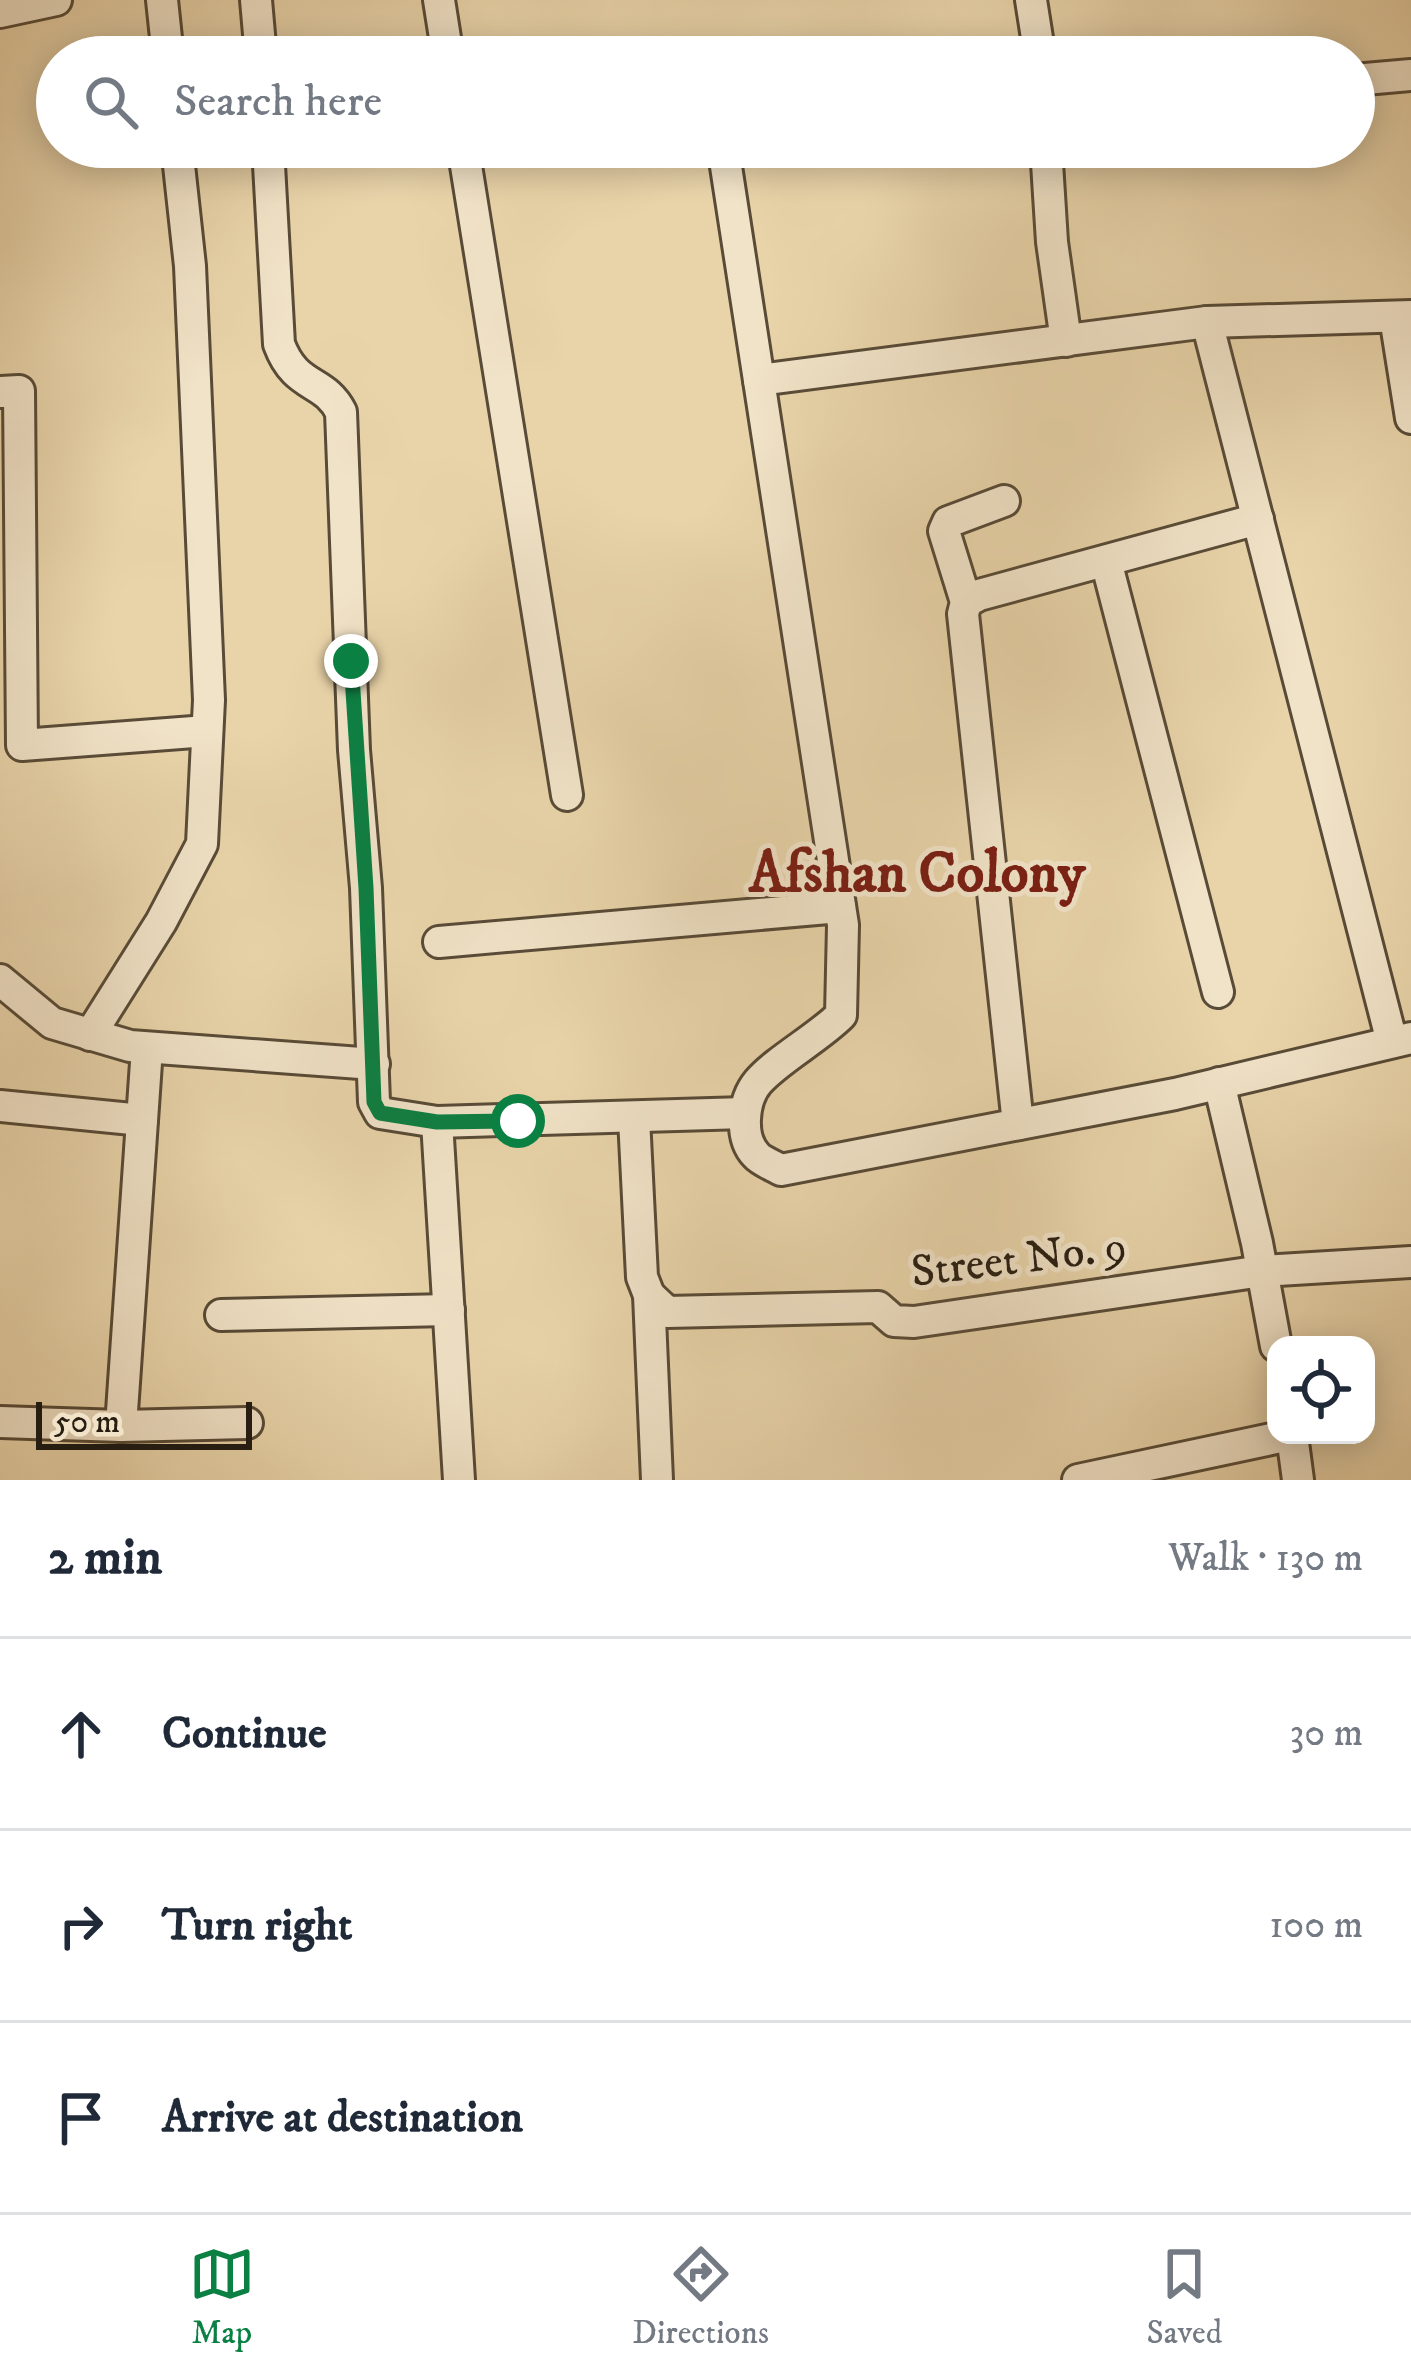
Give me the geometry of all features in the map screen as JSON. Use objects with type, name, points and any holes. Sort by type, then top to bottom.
[{"type":"street","points":[[0,12],[56,0]]},
{"type":"street","points":[[162,0],[166,36]]},
{"type":"street","points":[[256,0],[259,36]]},
{"type":"street","points":[[439,0],[445,36]]},
{"type":"street","points":[[1031,0],[1037,36]]},
{"type":"street","points":[[1375,78],[1411,75]]},
{"type":"street","points":[[90,1034],[161,922],[202,844],[207,731],[191,289],[179,168]]},
{"type":"street","points":[[269,168],[279,344],[288,370],[334,398],[341,412],[374,1102],[380,1113],[437,1122],[745,1114]]},
{"type":"street","points":[[466,168],[567,796]]},
{"type":"street","points":[[726,168],[840,907],[842,1015],[758,1082],[745,1114],[746,1136],[756,1156],[781,1170],[1219,1083],[1401,1040],[1207,322]]},
{"type":"street","points":[[1047,168],[1066,340]]},
{"type":"street","points":[[759,380],[1207,322],[1403,316],[1411,418]]},
{"type":"street","points":[[0,392],[19,391],[22,745],[207,731]]},
{"type":"street","points":[[1004,501],[948,522],[944,531],[966,602],[963,614],[1018,1124]]},
{"type":"street","points":[[966,602],[1258,519]]},
{"type":"street","points":[[1106,561],[1218,992]]},
{"type":"street","points":[[439,942],[840,907]]},
{"type":"street","points":[[5,995],[52,1024],[147,1048],[374,1064]]},
{"type":"street","points":[[121,1426],[147,1048]]},
{"type":"street","points":[[1219,1083],[1274,1336]]},
{"type":"street","points":[[0,1106],[142,1120]]},
{"type":"street","points":[[634,1118],[642,1277],[650,1295],[657,1480]]},
{"type":"street","points":[[437,1122],[459,1480]]},
{"type":"street","name":"Street No. 9","points":[[650,1295],[667,1312],[878,1307],[894,1321],[914,1322],[1262,1271],[1411,1262]]},
{"type":"street","points":[[221,1315],[449,1310]]},
{"type":"street","points":[[0,1422],[247,1423]]},
{"type":"street","points":[[1078,1480],[1267,1440]]},
{"type":"street","points":[[1292,1444],[1298,1480]]},
{"type":"district","name":"Afshan Colony","points":[[917,874]]},
{"type":"route","points":[[351,661],[374,1102],[380,1113],[437,1122],[518,1121]]}]
